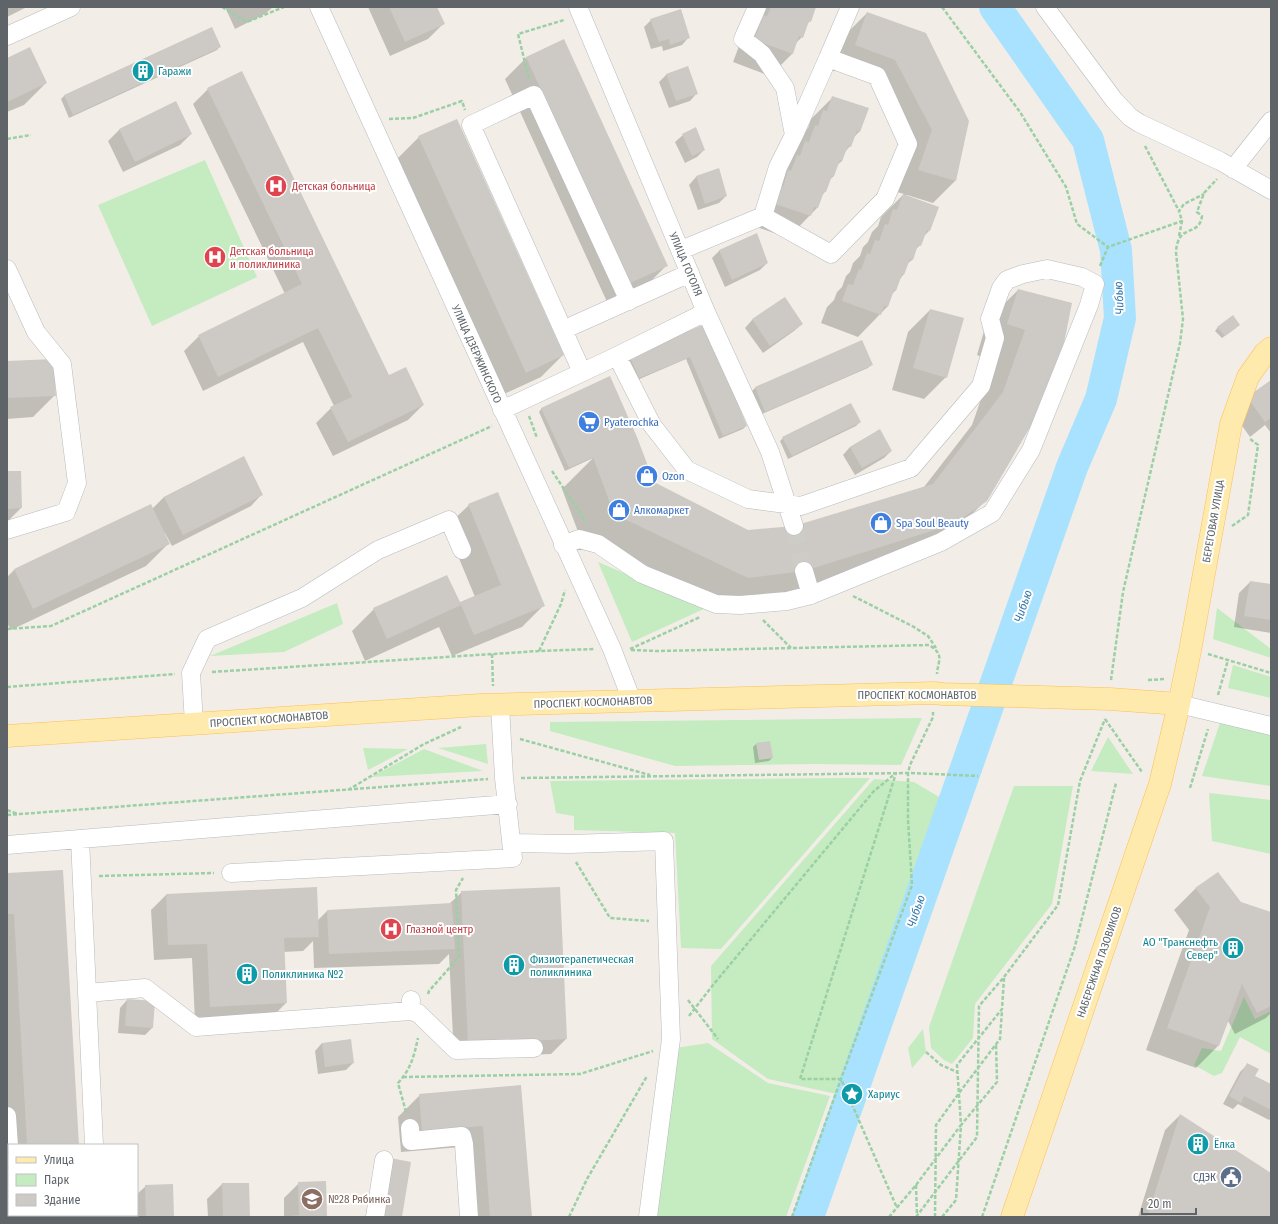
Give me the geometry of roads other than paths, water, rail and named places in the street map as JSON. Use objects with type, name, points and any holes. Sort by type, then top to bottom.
[{"type":"main road","name":"БЕРЕГОВАЯ УЛИЦА","points":[[1179,704],[1231,424],[1248,377],[1265,353],[1271,348]]},
{"type":"main road","name":"ПРОСПЕКТ КОСМОНАВТОВ","points":[[7,736],[500,705],[934,693],[1005,696],[1108,709],[1179,704]]},
{"type":"main road","name":"НАБЕРЕЖНАЯ ГАЗОВИКОВ","points":[[1012,1217],[1160,784],[1179,704]]},
{"type":"street","points":[[7,36],[71,7]]},
{"type":"street","name":"УЛИЦА ДЗЕРЖИНСКОГО","points":[[319,7],[612,648],[632,702]]},
{"type":"street","points":[[757,7],[743,39],[762,54],[785,88],[794,135]]},
{"type":"street","points":[[763,216],[778,168],[850,7]]},
{"type":"street","points":[[1045,7],[1114,100],[1130,117],[1139,123],[1227,165],[1271,190]]},
{"type":"street","name":"УЛИЦА ГОГОЛЯ","points":[[580,11],[706,312],[770,452],[794,526]]},
{"type":"street","points":[[763,216],[831,254],[885,199],[908,144],[876,76],[828,58]]},
{"type":"street","points":[[582,372],[471,125],[534,95],[629,301]]},
{"type":"street","points":[[1227,165],[1271,121]]},
{"type":"street","points":[[681,250],[763,216]]},
{"type":"street","points":[[7,269],[36,332],[62,364],[76,483],[66,512],[7,530]]},
{"type":"street","points":[[564,545],[578,539],[598,544],[642,574],[716,604],[740,605],[787,601],[811,595],[941,542],[992,513],[1031,450],[1086,313],[1095,284],[1082,277],[1047,269],[1023,274],[1007,280],[1001,288],[990,318],[994,338],[980,386],[911,468],[800,506],[748,499],[687,470],[652,425],[617,356]]},
{"type":"street","points":[[563,330],[690,273]]},
{"type":"street","points":[[502,410],[706,312]]},
{"type":"street","points":[[194,724],[191,673],[207,639],[302,598],[378,550],[449,520],[462,550]]},
{"type":"street","points":[[804,571],[811,595]]},
{"type":"street","points":[[1179,704],[1271,726]]},
{"type":"street","points":[[231,873],[513,858],[504,778],[500,705]]},
{"type":"street","points":[[7,844],[508,804]]},
{"type":"street","points":[[80,839],[94,1144]]},
{"type":"street","points":[[512,844],[664,841],[671,1039],[648,1217]]},
{"type":"street","points":[[87,993],[145,988],[196,1027],[414,1009],[456,1050],[534,1048]]},
{"type":"street","points":[[7,1116],[9,1144]]},
{"type":"street","points":[[410,1128],[411,1140],[462,1136],[464,1144],[469,1217]]},
{"type":"street","points":[[375,1217],[384,1160]]},
{"type":"waterway","name":"Чибью","points":[[808,1217],[1072,467],[1101,399],[1120,318],[1116,250],[1088,140],[995,7]]},
{"type":"tunnel","points":[[794,526],[804,571]]},
{"type":"place","name":"Гаражи","points":[[143,71]]},
{"type":"place","name":"Детская больница","points":[[276,186]]},
{"type":"place","name":"Детская больница и поликлиника","points":[[215,257]]},
{"type":"place","name":"Pyaterochka","points":[[589,422]]},
{"type":"place","name":"Ozon","points":[[647,476]]},
{"type":"place","name":"Алкомаркет","points":[[619,510]]},
{"type":"place","name":"Spa Soul Beauty","points":[[881,523]]},
{"type":"place","name":"Глазной центр","points":[[391,929]]},
{"type":"place","name":"АО \"Транснефть Север\"","points":[[1233,948]]},
{"type":"place","name":"Физиотерапетическая поликлиника","points":[[514,965]]},
{"type":"place","name":"Поликлиника №2","points":[[247,974]]},
{"type":"place","name":"Хариус","points":[[852,1094]]},
{"type":"place","name":"Ёлка","points":[[1198,1144]]},
{"type":"place","name":"СДЭК","points":[[1231,1177]]},
{"type":"place","name":"№28 Рябинка","points":[[312,1199]]}]
